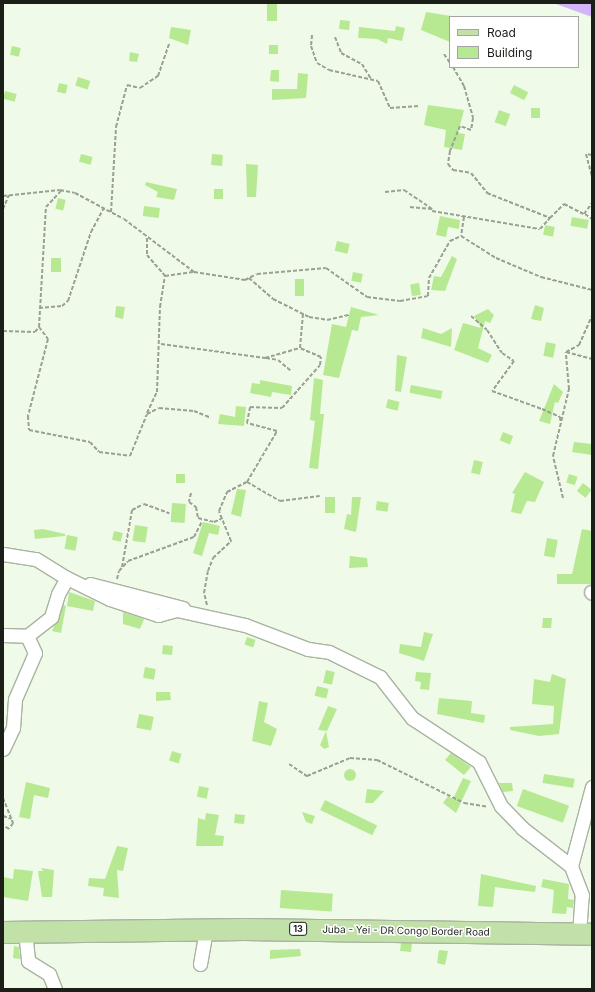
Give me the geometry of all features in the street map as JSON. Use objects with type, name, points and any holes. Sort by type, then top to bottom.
[{"type":"main road","name":"Juba - Yei - DR Congo Border Road","points":[[3,932],[206,929],[586,934]]},
{"type":"street","points":[[3,554],[36,559],[67,578],[116,589],[329,652],[380,677],[412,718],[479,762],[501,806],[522,828],[571,866],[582,895],[586,934]]},
{"type":"street","points":[[3,635],[27,636],[51,617],[58,594],[67,578]]},
{"type":"street","points":[[80,582],[110,599],[158,615],[177,610],[212,618]]},
{"type":"street","points":[[3,749],[13,728],[15,699],[35,653],[27,636]]},
{"type":"street","points":[[571,866],[592,787]]},
{"type":"street","points":[[200,964],[206,929]]},
{"type":"street","points":[[25,931],[28,961],[49,974],[55,989]]},
{"type":"path","points":[[312,35],[311,46],[317,63],[329,70],[378,81],[390,108],[419,106]]},
{"type":"path","points":[[335,37],[341,53],[362,64],[371,79]]},
{"type":"path","points":[[111,212],[116,127],[127,86],[140,88],[158,76],[169,44]]},
{"type":"path","points":[[444,54],[449,62]]},
{"type":"path","points":[[454,68],[464,86],[473,118],[471,130],[460,126],[448,164],[453,170],[471,173],[487,194],[550,218]]},
{"type":"path","points":[[592,155],[586,154],[592,176]]},
{"type":"path","points":[[3,331],[35,332],[39,327],[46,207],[62,190]]},
{"type":"path","points":[[3,196],[62,190],[111,212],[194,272]]},
{"type":"path","points":[[385,192],[404,190],[432,211]]},
{"type":"path","points":[[3,209],[9,195]]},
{"type":"path","points":[[583,213],[592,203]]},
{"type":"path","points":[[409,207],[464,218],[540,229],[564,204],[592,218]]},
{"type":"path","points":[[40,308],[62,306],[68,300],[91,232],[104,208]]},
{"type":"path","points":[[461,236],[464,218]]},
{"type":"path","points":[[164,276],[194,272],[249,278],[257,274],[326,268],[367,297],[400,301],[428,296],[429,278],[450,240],[461,236]]},
{"type":"path","points":[[461,236],[496,258],[541,277],[592,290]]},
{"type":"path","points":[[39,327],[48,339],[28,416],[30,430],[90,442],[99,452],[130,456],[146,414],[157,392],[161,344],[160,307],[164,276],[147,255],[147,238]]},
{"type":"path","points":[[249,278],[273,299],[303,313],[327,320],[348,315]]},
{"type":"path","points":[[300,348],[303,313]]},
{"type":"path","points":[[471,316],[483,325],[502,353],[514,361],[492,391],[560,417],[561,424]]},
{"type":"path","points":[[566,352],[580,345],[592,316]]},
{"type":"path","points":[[161,344],[278,360],[291,371]]},
{"type":"path","points":[[212,618],[204,593],[213,558],[231,541],[221,519],[221,503],[227,492],[247,482],[277,431],[247,423],[250,407],[282,408],[320,365],[320,357],[300,348],[265,358]]},
{"type":"path","points":[[563,498],[553,456],[569,389],[566,352]]},
{"type":"path","points":[[566,352],[592,359]]},
{"type":"path","points":[[146,414],[158,408],[194,411],[211,418]]},
{"type":"path","points":[[247,482],[280,501],[320,496]]},
{"type":"path","points":[[191,493],[189,502],[202,521]]},
{"type":"path","points":[[116,589],[132,510],[144,504],[169,513]]},
{"type":"path","points":[[202,521],[221,519]]},
{"type":"path","points":[[121,568],[134,559],[194,536],[202,521]]},
{"type":"path","points":[[289,764],[308,776],[350,758],[377,760],[464,803],[479,808],[501,806]]},
{"type":"path","points":[[3,798],[12,819],[12,827],[3,825]]},
{"type":"path","points":[[3,816],[12,819]]},
{"type":"shaded area","points":[[554,3],[592,3],[592,17],[556,4]]},
{"type":"building","points":[[267,3],[277,3],[277,21],[267,21]]},
{"type":"building","points":[[426,12],[451,16],[449,16],[449,42],[421,30]]},
{"type":"building","points":[[340,20],[350,21],[349,30],[339,29]]},
{"type":"building","points":[[396,26],[405,28],[402,41],[388,38],[387,44],[377,39],[358,38],[359,27],[395,31]]},
{"type":"building","points":[[171,27],[191,30],[188,45],[169,38]]},
{"type":"building","points":[[269,45],[278,45],[278,54],[269,54]]},
{"type":"building","points":[[12,46],[21,48],[19,57],[10,55]]},
{"type":"building","points":[[130,52],[139,54],[137,62],[129,61]]},
{"type":"building","points":[[271,70],[279,70],[279,82],[270,81]]},
{"type":"building","points":[[298,73],[308,74],[306,98],[272,100],[272,89],[297,89]]},
{"type":"building","points":[[78,77],[90,81],[88,90],[75,86]]},
{"type":"building","points":[[59,83],[68,85],[66,94],[57,92]]},
{"type":"building","points":[[514,85],[528,92],[524,100],[510,93]]},
{"type":"building","points":[[5,91],[17,94],[15,102],[3,99]]},
{"type":"building","points":[[428,105],[464,110],[458,133],[465,134],[462,150],[444,147],[446,130],[424,125]]},
{"type":"building","points":[[531,108],[540,108],[540,118],[531,118]]},
{"type":"building","points":[[499,110],[510,114],[506,126],[495,122]]},
{"type":"building","points":[[81,154],[93,157],[91,165],[79,162]]},
{"type":"building","points":[[212,154],[223,155],[222,166],[211,165]]},
{"type":"building","points":[[246,164],[258,165],[256,197],[247,197]]},
{"type":"building","points":[[146,182],[177,189],[174,200],[156,197],[158,192],[145,185]]},
{"type":"building","points":[[214,189],[223,189],[223,199],[214,199]]},
{"type":"building","points":[[58,198],[66,200],[63,211],[55,209]]},
{"type":"building","points":[[144,206],[160,208],[159,218],[143,216]]},
{"type":"building","points":[[440,216],[460,220],[459,229],[448,227],[446,237],[436,235]]},
{"type":"building","points":[[572,217],[589,220],[587,229],[570,226]]},
{"type":"building","points":[[545,225],[555,227],[553,237],[543,235]]},
{"type":"building","points":[[337,241],[350,244],[347,254],[335,251]]},
{"type":"building","points":[[452,256],[457,259],[445,291],[431,290],[434,276],[441,277]]},
{"type":"building","points":[[51,258],[61,258],[61,272],[51,272]]},
{"type":"building","points":[[353,272],[363,274],[361,283],[351,281]]},
{"type":"building","points":[[295,279],[304,279],[304,296],[295,296]]},
{"type":"building","points":[[419,283],[421,295],[412,296],[410,284]]},
{"type":"building","points":[[535,305],[544,308],[541,321],[531,319]]},
{"type":"building","points":[[116,306],[125,307],[123,319],[115,317]]},
{"type":"building","points":[[351,307],[379,315],[361,317],[358,331],[352,330],[339,378],[323,375],[332,324],[346,327]]},
{"type":"building","points":[[488,309],[494,315],[490,323],[485,321],[478,348],[492,355],[488,363],[454,350],[463,323],[481,328],[474,316]]},
{"type":"building","points":[[423,328],[441,334],[452,328],[451,347],[421,338]]},
{"type":"building","points":[[546,342],[556,344],[553,358],[543,356]]},
{"type":"building","points":[[397,355],[407,357],[401,392],[395,391]]},
{"type":"building","points":[[314,378],[323,380],[320,414],[324,414],[318,469],[309,468],[315,421],[310,420]]},
{"type":"building","points":[[260,380],[292,386],[291,395],[272,392],[271,397],[250,393],[252,383],[260,384]]},
{"type":"building","points":[[554,384],[563,392],[558,403],[555,402],[550,424],[539,421]]},
{"type":"building","points":[[411,385],[442,391],[441,399],[409,393]]},
{"type":"building","points":[[388,399],[400,402],[397,411],[386,408]]},
{"type":"building","points":[[236,406],[246,407],[244,426],[218,424],[220,414],[235,417]]},
{"type":"building","points":[[503,432],[513,436],[510,444],[500,440]]},
{"type":"building","points":[[574,442],[592,444],[592,455],[572,452]]},
{"type":"building","points":[[474,460],[483,462],[480,475],[471,473]]},
{"type":"building","points":[[525,472],[544,482],[535,502],[527,501],[521,514],[511,512],[515,494],[512,493]]},
{"type":"building","points":[[176,474],[185,474],[185,483],[176,483]]},
{"type":"building","points":[[569,474],[578,477],[575,485],[566,483]]},
{"type":"building","points":[[583,483],[592,490],[586,498],[577,491]]},
{"type":"building","points":[[237,489],[246,490],[241,517],[231,514]]},
{"type":"building","points":[[325,497],[335,497],[335,513],[325,513]]},
{"type":"building","points":[[352,497],[361,497],[356,532],[344,529],[347,514],[351,515]]},
{"type":"building","points":[[377,501],[389,503],[387,512],[376,510]]},
{"type":"building","points":[[172,503],[186,504],[185,523],[171,522]]},
{"type":"building","points":[[203,522],[220,526],[218,535],[209,533],[202,556],[193,553]]},
{"type":"building","points":[[135,525],[148,527],[145,543],[132,541]]},
{"type":"building","points":[[43,529],[65,534],[65,536],[35,539],[34,530]]},
{"type":"building","points":[[582,529],[592,531],[592,584],[557,584],[557,574],[572,574]]},
{"type":"building","points":[[114,531],[123,533],[121,542],[112,540]]},
{"type":"building","points":[[67,535],[78,537],[75,551],[65,549]]},
{"type":"building","points":[[547,538],[558,540],[555,558],[544,556]]},
{"type":"building","points":[[350,556],[367,558],[368,567],[349,568]]},
{"type":"building","points":[[69,592],[95,601],[93,611],[67,606]]},
{"type":"building","points":[[63,605],[66,606],[61,633],[52,631]]},
{"type":"building","points":[[123,612],[144,619],[140,629],[123,624]]},
{"type":"building","points":[[543,618],[552,618],[551,628],[542,628]]},
{"type":"building","points":[[424,632],[433,634],[424,661],[399,653],[400,644],[421,647]]},
{"type":"building","points":[[247,637],[256,640],[253,647],[245,645]]},
{"type":"building","points":[[163,645],[173,646],[172,655],[162,654]]},
{"type":"building","points":[[145,667],[156,669],[154,680],[143,678]]},
{"type":"building","points":[[326,670],[335,672],[332,685],[323,683]]},
{"type":"building","points":[[416,672],[431,673],[429,690],[420,689],[421,682],[415,681]]},
{"type":"building","points":[[552,674],[566,679],[559,734],[539,736],[510,730],[510,727],[553,724],[554,706],[532,704],[534,679],[550,682]]},
{"type":"building","points":[[317,686],[329,689],[326,699],[315,696]]},
{"type":"building","points":[[156,692],[170,692],[171,700],[156,701]]},
{"type":"building","points":[[439,698],[472,701],[471,713],[485,715],[484,723],[437,714]]},
{"type":"building","points":[[259,701],[268,703],[264,722],[277,729],[271,746],[252,741]]},
{"type":"building","points":[[328,706],[337,709],[327,731],[318,730]]},
{"type":"building","points":[[139,714],[154,717],[151,731],[136,728]]},
{"type":"building","points":[[326,731],[329,747],[324,749],[320,745]]},
{"type":"building","points":[[172,751],[182,754],[179,763],[169,761]]},
{"type":"building","points":[[451,753],[471,767],[464,775],[445,760]]},
{"type":"building","points":[[348,769],[352,769],[356,775],[352,781],[348,781],[344,777],[344,773]]},
{"type":"building","points":[[544,774],[575,779],[573,788],[543,783]]},
{"type":"building","points":[[463,778],[471,781],[456,813],[443,803],[448,796],[453,799]]},
{"type":"building","points":[[26,782],[50,788],[48,798],[34,795],[30,819],[19,817]]},
{"type":"building","points":[[499,783],[512,783],[513,791],[503,792]]},
{"type":"building","points":[[199,786],[209,788],[207,799],[197,797]]},
{"type":"building","points":[[367,789],[384,791],[373,803],[365,803]]},
{"type":"building","points":[[523,789],[569,806],[563,823],[517,806]]},
{"type":"building","points":[[325,800],[377,825],[372,835],[320,810]]},
{"type":"building","points":[[302,812],[315,816],[312,824],[306,822]]},
{"type":"building","points":[[206,813],[219,815],[215,835],[224,836],[223,846],[196,846],[198,818],[205,820]]},
{"type":"building","points":[[235,814],[245,815],[244,824],[234,823]]},
{"type":"building","points":[[117,846],[128,848],[123,871],[117,870],[119,898],[103,896],[104,888],[88,886],[89,878],[105,879]]},
{"type":"building","points":[[41,868],[54,870],[52,897],[42,897],[38,871],[43,871]]},
{"type":"building","points":[[14,869],[33,871],[28,901],[3,897],[3,877],[13,879]]},
{"type":"building","points":[[481,874],[536,886],[535,892],[495,887],[493,907],[478,906]]},
{"type":"building","points":[[543,879],[569,884],[568,899],[574,900],[573,908],[567,907],[566,914],[552,913],[554,890],[541,887]]},
{"type":"building","points":[[281,890],[333,894],[332,912],[280,908]]},
{"type":"building","points":[[401,943],[412,943],[411,952],[400,951]]},
{"type":"building","points":[[14,946],[19,947],[20,959],[13,958]]},
{"type":"building","points":[[300,949],[301,956],[270,959],[270,950]]},
{"type":"building","points":[[439,950],[448,951],[445,965],[437,963]]}]
